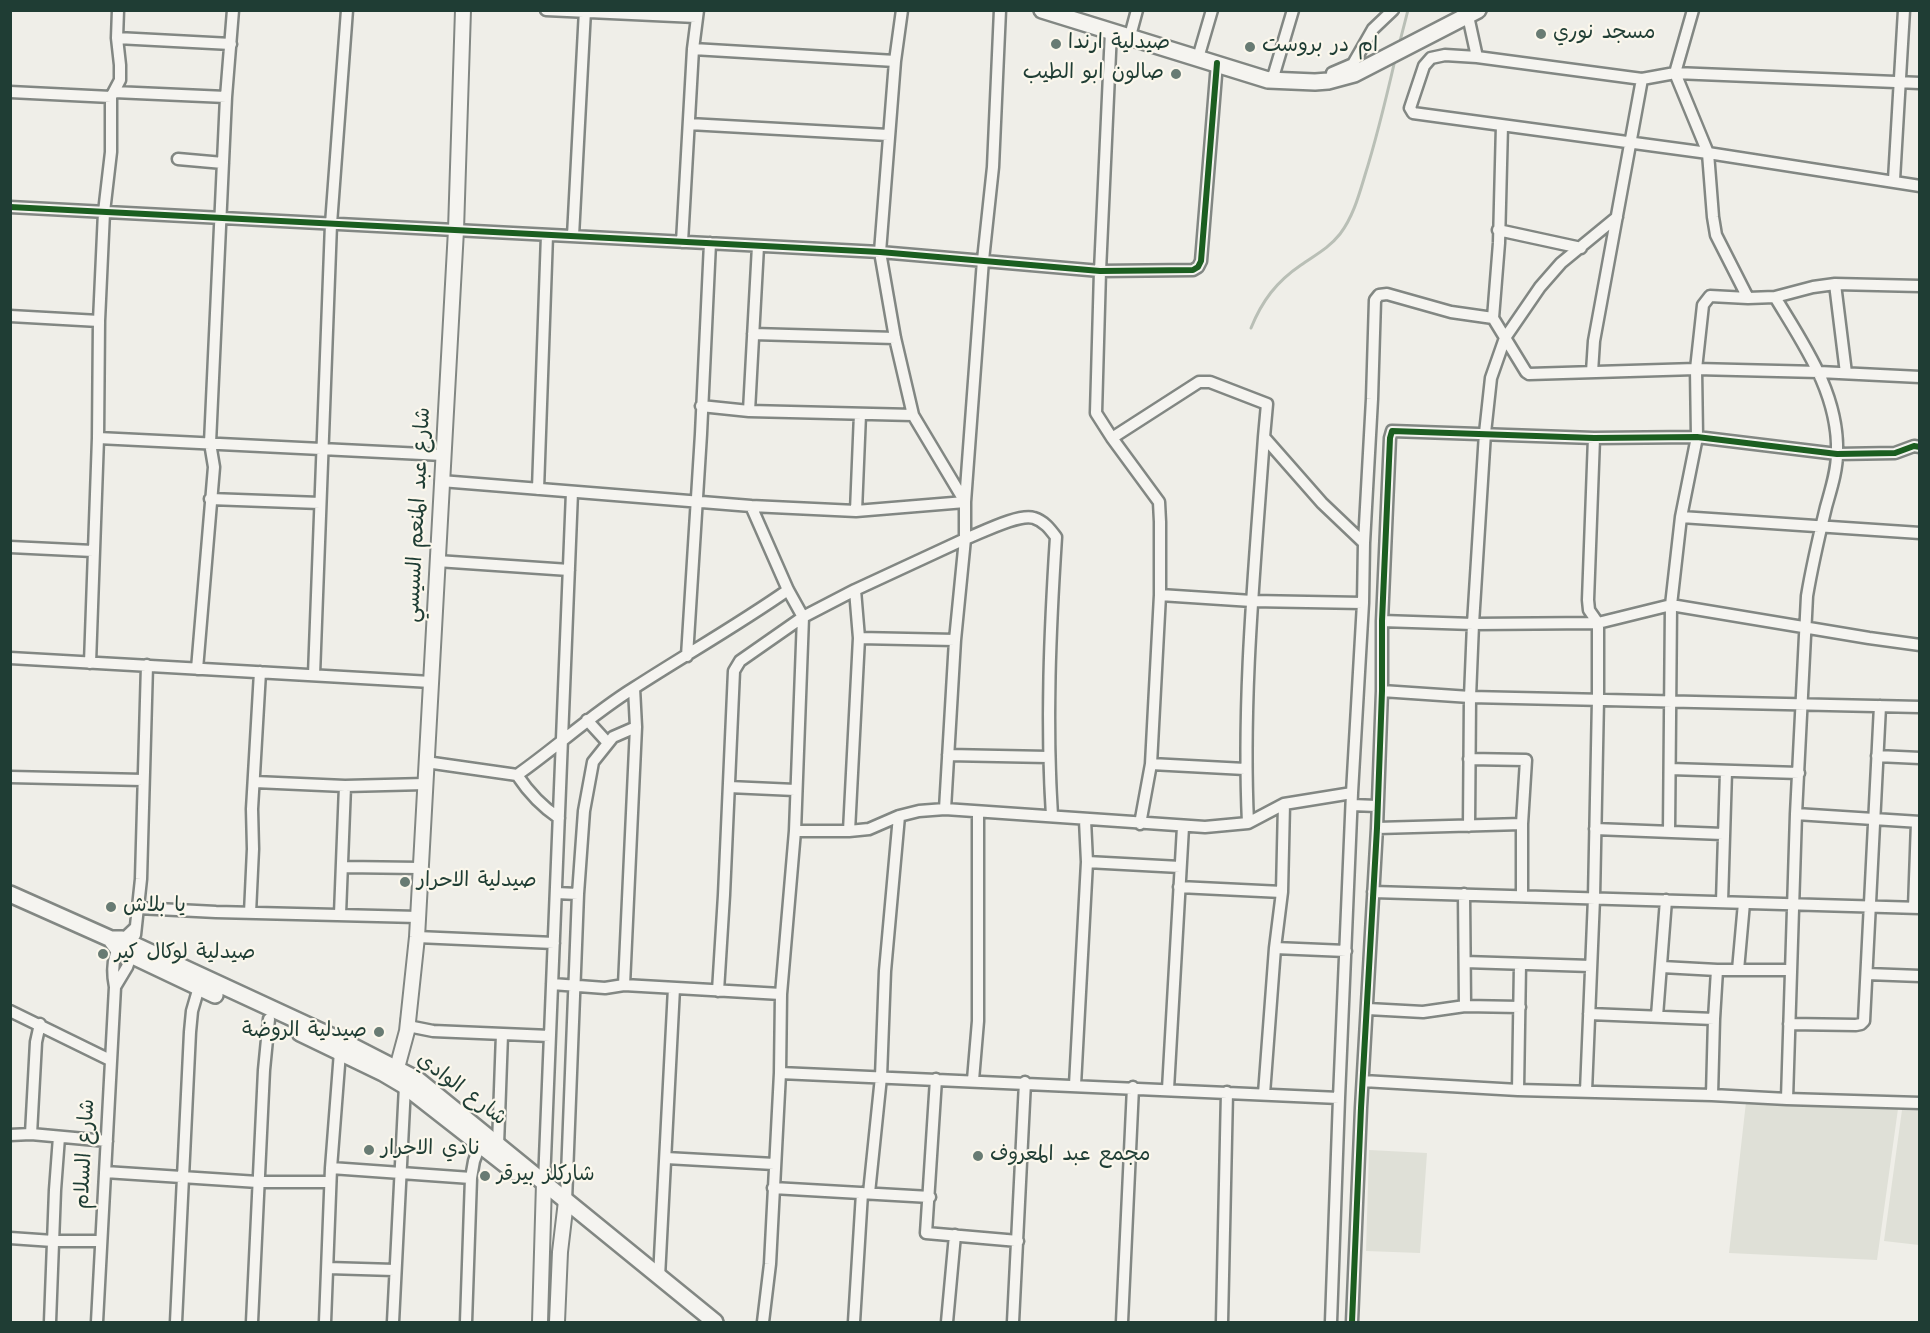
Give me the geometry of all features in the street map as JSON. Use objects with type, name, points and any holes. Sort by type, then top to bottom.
[{"type":"main road","points":[[1042,10],[1058,13],[1198,58],[1299,82],[1328,81],[1354,74],[1473,13]]},
{"type":"main road","name":"شارع الوادي","points":[[12,899],[123,946],[392,1066],[418,1080],[498,1145],[544,1189],[700,1323]]},
{"type":"main road","name":"شارع الوادي","points":[[123,946],[199,987],[340,1052],[405,1086],[480,1145],[544,1189]]},
{"type":"main road","name":"شارع الوادي","points":[[565,1207],[659,1277],[715,1323]]},
{"type":"street","points":[[90,663],[98,438],[99,321],[113,94],[120,80],[118,10]]},
{"type":"street","points":[[197,669],[213,467],[210,443],[226,97],[233,10]]},
{"type":"street","points":[[314,675],[332,224],[347,10]]},
{"type":"street","name":"شارع عبد المنعم السيسي","points":[[392,1066],[405,1043],[417,937],[456,230],[463,10]]},
{"type":"street","points":[[546,10],[697,14],[682,242]]},
{"type":"street","points":[[902,10],[888,135],[880,252],[913,415],[965,502]]},
{"type":"street","points":[[945,808],[983,260],[993,167],[1000,10]]},
{"type":"street","points":[[1130,36],[1137,10]]},
{"type":"street","points":[[1198,58],[1212,10]]},
{"type":"street","points":[[1293,10],[1271,77],[1336,73],[1353,64],[1373,29],[1393,10]]},
{"type":"street","points":[[1693,10],[1675,73],[1708,153],[1716,235],[1748,298]]},
{"type":"street","points":[[1894,180],[1904,10]]},
{"type":"street","points":[[573,236],[585,11]]},
{"type":"street","points":[[1473,13],[1477,57]]},
{"type":"street","points":[[1111,30],[1096,413],[1159,502],[1160,595],[1151,764],[1140,824]]},
{"type":"street","points":[[117,38],[231,45]]},
{"type":"street","points":[[693,49],[895,61]]},
{"type":"street","points":[[1920,83],[1675,73],[1642,80],[1477,57],[1445,55],[1431,58],[1424,66],[1411,111],[1894,180],[1920,186]]},
{"type":"street","points":[[10,207],[880,252],[1100,271],[1193,270],[1198,267],[1202,250],[1217,63]]},
{"type":"street","points":[[1592,372],[1594,341],[1642,80]]},
{"type":"street","points":[[10,92],[226,97]]},
{"type":"street","points":[[689,124],[888,135]]},
{"type":"street","points":[[1502,125],[1493,318],[1529,374],[1696,369],[1920,377]]},
{"type":"street","points":[[178,159],[223,164]]},
{"type":"street","points":[[1470,826],[1469,759],[1473,624],[1485,433],[1491,378],[1505,338],[1540,287],[1561,263],[1617,217]]},
{"type":"street","points":[[1498,230],[1581,248]]},
{"type":"street","points":[[538,489],[547,235]]},
{"type":"street","points":[[687,656],[710,243]]},
{"type":"street","points":[[749,411],[758,246]]},
{"type":"street","points":[[1669,832],[1671,605],[1682,517],[1696,437],[1696,369],[1703,305],[1710,296],[1775,297],[1813,287],[1835,285],[1920,286]]},
{"type":"street","points":[[1835,285],[1846,373]]},
{"type":"street","points":[[1331,1323],[1375,300],[1379,295],[1387,294],[1451,312],[1493,318]]},
{"type":"street","points":[[1775,297],[1819,372],[1836,426],[1837,454],[1811,568],[1807,596],[1796,814],[1787,1099]]},
{"type":"street","points":[[10,316],[99,321]]},
{"type":"street","points":[[753,334],[896,338]]},
{"type":"street","points":[[1112,438],[1199,382],[1205,381],[1267,404],[1252,601],[1245,769],[1248,823]]},
{"type":"street","points":[[701,406],[749,411],[913,415]]},
{"type":"street","points":[[856,511],[860,414]]},
{"type":"street","points":[[1352,1323],[1361,1108],[1377,828],[1382,621],[1392,431],[1594,438],[1696,437],[1837,454],[1895,453],[1914,446],[1920,447]]},
{"type":"street","points":[[1264,437],[1322,503],[1364,543]]},
{"type":"street","points":[[98,438],[443,455]]},
{"type":"street","points":[[1586,1091],[1594,898],[1598,699],[1598,623],[1589,610],[1588,600],[1594,438]]},
{"type":"street","points":[[441,481],[695,502],[856,511],[965,502]]},
{"type":"street","points":[[540,1323],[572,492]]},
{"type":"street","points":[[210,499],[320,503]]},
{"type":"street","points":[[751,506],[788,590],[803,618],[795,831],[782,994],[769,1273],[763,1323]]},
{"type":"street","points":[[718,991],[734,671],[740,661],[803,618],[855,591],[965,539],[1019,518],[1033,517],[1046,524],[1056,537],[1051,624],[1048,757],[1052,816]]},
{"type":"street","points":[[1682,517],[1920,533]]},
{"type":"street","points":[[10,547],[93,551]]},
{"type":"street","points":[[437,561],[569,570]]},
{"type":"street","points":[[426,762],[517,775],[549,753],[587,720],[634,687],[746,620],[788,590]]},
{"type":"street","points":[[849,831],[859,638],[855,591]]},
{"type":"street","points":[[1160,595],[1252,601],[1363,603]]},
{"type":"street","points":[[1382,621],[1473,624],[1598,623],[1671,605],[1920,645]]},
{"type":"street","points":[[859,638],[955,640]]},
{"type":"street","points":[[10,658],[431,682]]},
{"type":"street","points":[[123,946],[135,928],[138,908],[147,665]]},
{"type":"street","points":[[250,913],[252,809],[260,672]]},
{"type":"street","points":[[624,985],[628,855],[636,727],[634,687]]},
{"type":"street","points":[[1382,691],[1470,697],[1920,707]]},
{"type":"street","points":[[1789,1024],[1861,1024],[1864,1021],[1880,706]]},
{"type":"street","points":[[587,720],[608,743]]},
{"type":"street","points":[[557,1323],[560,1252],[565,1207],[576,986],[578,894],[584,811],[593,762],[614,737],[636,727]]},
{"type":"street","points":[[948,755],[1048,757]]},
{"type":"street","points":[[1877,756],[1920,758]]},
{"type":"street","points":[[1469,759],[1526,760],[1522,824],[1522,896]]},
{"type":"street","points":[[1151,764],[1245,769]]},
{"type":"street","points":[[1670,769],[1799,773]]},
{"type":"street","points":[[1722,902],[1726,771]]},
{"type":"street","points":[[517,775],[543,808],[559,818]]},
{"type":"street","points":[[10,777],[143,780]]},
{"type":"street","points":[[255,782],[345,786],[425,784]]},
{"type":"street","points":[[340,915],[345,786]]},
{"type":"street","points":[[729,787],[795,790]]},
{"type":"street","points":[[795,831],[869,829],[899,816],[945,808],[1205,827],[1248,823],[1284,804],[1352,793]]},
{"type":"street","points":[[1264,1094],[1275,948],[1282,892],[1284,804]]},
{"type":"street","points":[[1352,805],[1377,806]]},
{"type":"street","points":[[973,1080],[978,1021],[978,812]]},
{"type":"street","points":[[1373,892],[1917,908],[1918,822],[1796,814]]},
{"type":"street","points":[[854,1323],[865,1193],[881,1077],[885,971],[899,816]]},
{"type":"street","points":[[1076,1084],[1087,862],[1085,820]]},
{"type":"street","points":[[1377,828],[1522,824]]},
{"type":"street","points":[[1168,1089],[1183,826]]},
{"type":"street","points":[[1595,829],[1723,834]]},
{"type":"street","points":[[1087,862],[1180,867]]},
{"type":"street","points":[[343,867],[420,868]]},
{"type":"street","points":[[1179,887],[1282,892]]},
{"type":"street","points":[[556,893],[578,894]]},
{"type":"street","points":[[1464,894],[1465,1006]]},
{"type":"street","points":[[1657,1016],[1666,900]]},
{"type":"street","points":[[1738,970],[1743,903]]},
{"type":"street","points":[[138,908],[418,917]]},
{"type":"street","points":[[417,937],[554,943]]},
{"type":"street","name":"شارع السلام","points":[[115,987],[113,969],[123,946]]},
{"type":"street","name":"شارع السلام","points":[[97,1323],[115,987],[123,946]]},
{"type":"street","points":[[1275,948],[1346,951]]},
{"type":"street","points":[[1465,962],[1591,966]]},
{"type":"street","points":[[1518,1090],[1520,964]]},
{"type":"street","points":[[1662,967],[1791,970]]},
{"type":"street","points":[[1712,1095],[1717,970]]},
{"type":"street","points":[[1867,974],[1920,976]]},
{"type":"street","points":[[552,984],[605,987],[624,985],[782,994]]},
{"type":"street","points":[[176,1323],[190,1032],[192,1011],[199,987]]},
{"type":"street","points":[[659,1277],[674,988]]},
{"type":"street","points":[[1368,1009],[1423,1012],[1465,1006],[1520,1007]]},
{"type":"street","points":[[10,1011],[110,1060]]},
{"type":"street","points":[[1588,1014],[1714,1019]]},
{"type":"street","points":[[252,1323],[258,1182],[269,1019]]},
{"type":"street","points":[[407,1020],[413,1027],[419,1029],[550,1036]]},
{"type":"street","points":[[31,1134],[36,1041],[40,1024]]},
{"type":"street","points":[[498,1145],[502,1034]]},
{"type":"street","points":[[325,1323],[330,1182],[340,1052]]},
{"type":"street","points":[[780,1073],[1076,1084],[1264,1094],[1361,1108]]},
{"type":"street","points":[[936,1079],[926,1233],[1018,1241]]},
{"type":"street","points":[[1363,1081],[1518,1090],[1920,1103]]},
{"type":"street","points":[[1013,1323],[1025,1083]]},
{"type":"street","points":[[393,1323],[405,1086]]},
{"type":"street","points":[[1122,1323],[1134,1087]]},
{"type":"street","points":[[1222,1323],[1227,1092]]},
{"type":"street","points":[[10,1135],[31,1134],[107,1140]]},
{"type":"street","points":[[50,1323],[59,1137]]},
{"type":"street","points":[[466,1323],[471,1178],[480,1145]]},
{"type":"street","points":[[666,1158],[774,1164]]},
{"type":"street","points":[[331,1167],[471,1178]]},
{"type":"street","points":[[105,1172],[184,1175],[258,1182],[330,1182]]},
{"type":"street","points":[[773,1188],[930,1197]]},
{"type":"street","points":[[947,1323],[955,1235]]},
{"type":"street","points":[[10,1238],[101,1241]]},
{"type":"street","points":[[328,1268],[394,1270]]},
{"type":"shaded area","points":[[1746,1102],[1898,1109],[1877,1260],[1729,1253]]},
{"type":"shaded area","points":[[1902,1110],[1919,1111],[1919,1245],[1884,1241]]},
{"type":"shaded area","points":[[1369,1150],[1427,1153],[1420,1253],[1366,1251]]},
{"type":"waterway","points":[[1399,45],[1408,10]]},
{"type":"waterway","points":[[1251,328],[1260,309],[1277,285],[1292,271],[1331,243],[1349,220],[1369,161],[1395,60]]},
{"type":"cycle path","points":[[10,207],[880,252],[1100,271],[1193,270],[1201,261],[1217,63]]},
{"type":"cycle path","points":[[1352,1322],[1361,1108],[1377,828],[1382,621],[1392,431],[1594,438],[1697,437],[1837,454],[1895,453],[1914,446],[1920,447]]},
{"type":"place","name":"مسجد نوري","points":[[1541,34]]},
{"type":"place","name":"صيدلية ارندا","points":[[1056,44]]},
{"type":"place","name":"ام در بروست","points":[[1250,47]]},
{"type":"place","name":"صالون ابو الطيب","points":[[1176,74]]},
{"type":"place","name":"صيدلية الاحرار","points":[[405,882]]},
{"type":"place","name":"يا بلاش","points":[[111,907]]},
{"type":"place","name":"صيدلية لوكال كير","points":[[103,954]]},
{"type":"place","name":"صيدلية الروضة","points":[[379,1032]]},
{"type":"place","name":"نادي الاحرار","points":[[369,1150]]},
{"type":"place","name":"مجمع عبد المعروف","points":[[978,1156]]},
{"type":"place","name":"شاركلز بيرقر","points":[[485,1176]]}]
